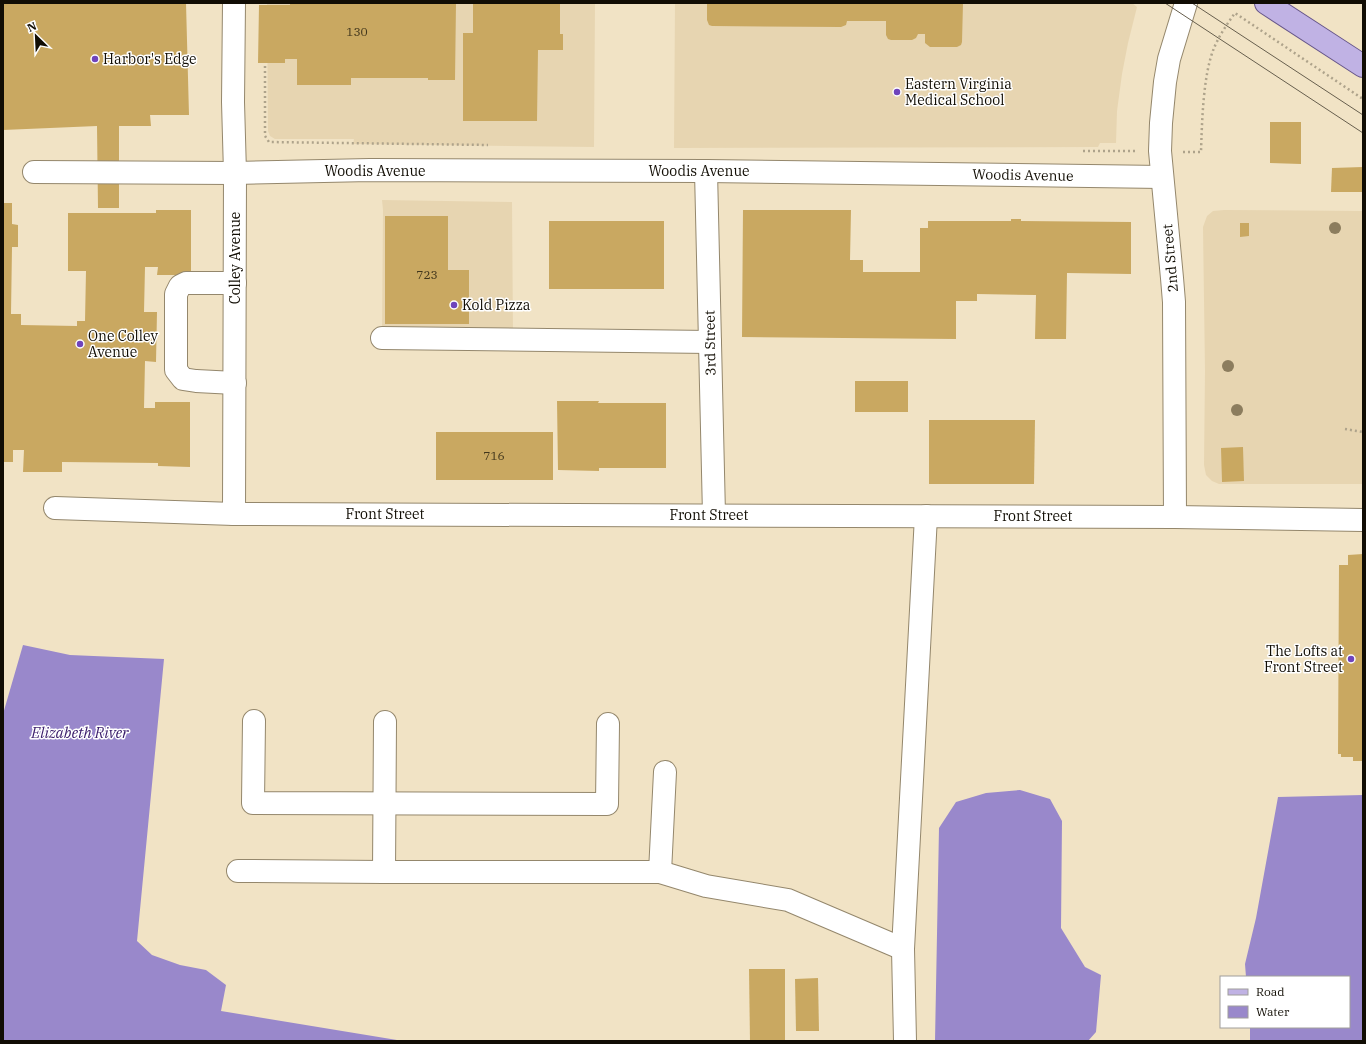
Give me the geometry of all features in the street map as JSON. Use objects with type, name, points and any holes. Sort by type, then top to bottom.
[{"type":"main road","points":[[1266,3],[1363,66]]},
{"type":"street","name":"Colley Avenue","points":[[234,3],[234,514]]},
{"type":"street","name":"2nd Street","points":[[1175,517],[1174,302],[1160,151],[1162,103],[1169,59],[1186,3]]},
{"type":"street","name":"Woodis Avenue","points":[[34,172],[235,173],[370,170],[706,171],[1162,177]]},
{"type":"street","name":"3rd Street","points":[[706,171],[714,515]]},
{"type":"street","points":[[235,283],[186,283],[180,286],[176,294],[176,370],[183,378],[196,381],[235,383]]},
{"type":"street","points":[[382,338],[710,342]]},
{"type":"street","name":"Front Street","points":[[54,508],[234,514],[1175,517],[1363,520]]},
{"type":"street","points":[[904,1041],[903,949],[926,516]]},
{"type":"street","points":[[254,721],[253,803],[607,804],[608,724]]},
{"type":"street","points":[[384,872],[386,722]]},
{"type":"street","points":[[660,872],[665,772]]},
{"type":"street","points":[[238,871],[660,872],[706,886],[788,900],[903,949]]},
{"type":"path","points":[[1201,152],[1202,112],[1210,65],[1215,46],[1235,13],[1363,99]]},
{"type":"path","points":[[265,66],[265,136],[269,142]]},
{"type":"path","points":[[1345,429],[1363,432]]},
{"type":"shaded area","points":[[267,3],[595,3],[594,147],[353,144],[354,139],[275,139],[270,136],[268,131]]},
{"type":"shaded area","name":"Eastern Virginia Medical School","points":[[675,3],[1132,3],[1137,7],[1122,74],[1117,111],[1116,143],[1100,143],[1098,147],[674,148]]},
{"type":"shaded area","points":[[382,200],[512,202],[513,336],[382,333]]},
{"type":"shaded area","points":[[1213,211],[1363,211],[1363,484],[1219,484],[1212,481],[1206,475],[1204,465],[1205,371],[1203,227],[1207,216]]},
{"type":"water","name":"Elizabeth River","points":[[23,645],[70,655],[164,659],[137,941],[152,955],[180,965],[206,970],[226,985],[221,1011],[403,1041],[3,1041],[3,714]]},
{"type":"water","points":[[1020,790],[1050,799],[1062,821],[1061,928],[1085,967],[1101,975],[1096,1032],[1088,1041],[935,1041],[939,828],[956,802],[986,793]]},
{"type":"water","points":[[1363,795],[1363,1041],[1250,1041],[1250,1028],[1350,1028],[1350,976],[1246,976],[1245,964],[1256,918],[1278,797]]},
{"type":"building","name":"Harbor's Edge","points":[[3,3],[186,3],[189,115],[150,115],[151,126],[119,126],[119,208],[98,208],[97,126],[3,130]]},
{"type":"building","points":[[290,3],[456,3],[455,80],[428,80],[428,78],[351,78],[351,85],[297,85],[297,59],[285,59],[285,63],[258,63],[259,5],[290,5]]},
{"type":"building","points":[[473,3],[560,3],[560,34],[563,34],[563,50],[538,50],[537,121],[463,121],[463,33],[473,33]]},
{"type":"building","points":[[707,3],[963,3],[962,42],[961,45],[957,47],[930,47],[925,43],[925,34],[918,34],[916,38],[912,40],[891,40],[888,39],[886,35],[886,21],[847,21],[846,25],[841,27],[712,26],[709,25],[707,20]]},
{"type":"building","points":[[1270,122],[1301,122],[1301,164],[1270,163]]},
{"type":"building","points":[[1363,167],[1363,192],[1331,192],[1332,168]]},
{"type":"building","name":"One Colley Avenue","points":[[3,203],[12,203],[12,224],[18,225],[18,247],[12,247],[11,314],[21,314],[21,325],[77,326],[77,321],[85,321],[86,271],[68,271],[68,213],[156,213],[156,210],[191,210],[191,275],[157,275],[158,267],[145,267],[144,312],[157,312],[156,362],[145,361],[144,408],[155,408],[155,402],[190,402],[190,467],[158,466],[158,463],[62,462],[62,472],[23,472],[24,450],[13,450],[13,462],[3,462]]},
{"type":"building","points":[[743,210],[851,210],[850,260],[863,260],[863,272],[920,272],[920,228],[928,228],[928,221],[1011,221],[1011,219],[1021,219],[1021,221],[1131,222],[1131,274],[1067,273],[1066,339],[1035,339],[1036,295],[977,294],[977,301],[956,301],[956,339],[742,337]]},
{"type":"building","points":[[385,216],[448,216],[448,270],[469,270],[469,324],[385,324]]},
{"type":"building","points":[[549,221],[664,221],[664,289],[549,289]]},
{"type":"building","points":[[1240,223],[1249,223],[1249,236],[1240,237]]},
{"type":"building","points":[[855,381],[908,381],[908,412],[855,412]]},
{"type":"building","points":[[557,401],[599,401],[598,403],[666,403],[666,468],[599,468],[599,471],[558,470]]},
{"type":"building","points":[[929,420],[1035,420],[1034,484],[929,484]]},
{"type":"building","points":[[436,432],[553,432],[553,480],[436,480]]},
{"type":"building","points":[[1243,447],[1244,481],[1222,482],[1221,448]]},
{"type":"building","name":"The Lofts at Front Street","points":[[1363,554],[1363,761],[1353,761],[1353,757],[1341,757],[1341,754],[1338,754],[1339,565],[1348,565],[1348,555]]},
{"type":"building","points":[[749,969],[785,969],[785,1041],[750,1041]]},
{"type":"building","points":[[818,978],[819,1031],[796,1031],[795,979]]},
{"type":"tram line","points":[[1165,3],[1363,133]]},
{"type":"tram line","points":[[1192,3],[1363,115]]},
{"type":"place","name":"Harbor's Edge","points":[[95,59]]},
{"type":"place","name":"Eastern Virginia Medical School","points":[[897,92]]},
{"type":"place","name":"Kold Pizza","points":[[454,305]]},
{"type":"place","name":"One Colley Avenue","points":[[80,344]]},
{"type":"place","name":"The Lofts at Front Street","points":[[1351,659]]}]
